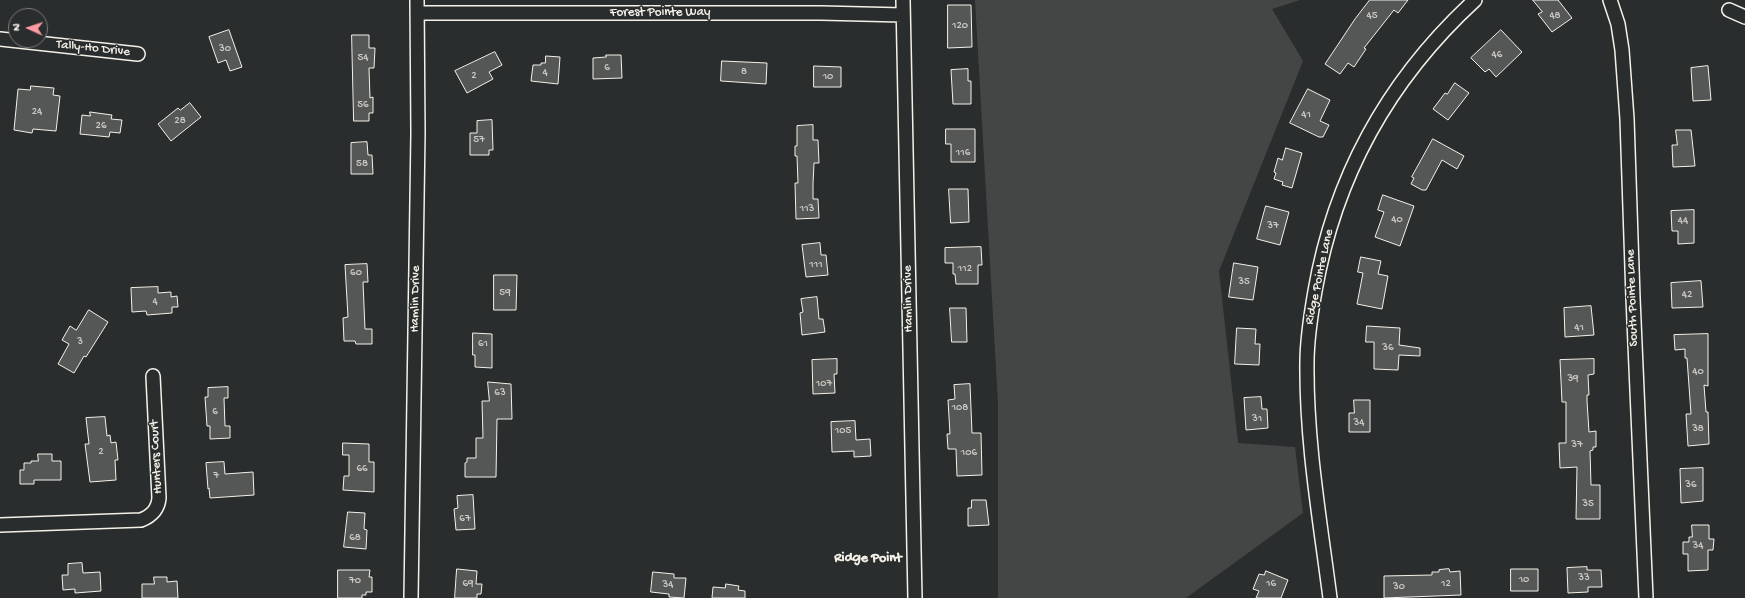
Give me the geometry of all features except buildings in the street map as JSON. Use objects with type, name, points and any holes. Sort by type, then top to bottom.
[{"type":"street","name":"Hamlin Drive","points":[[903,0],[915,598]]},
{"type":"street","name":"Ridge Pointe Lane","points":[[1330,598],[1314,473],[1307,398],[1307,360],[1310,322],[1320,266],[1329,231],[1343,190],[1362,147],[1379,115],[1403,78],[1432,44],[1475,0]]},
{"type":"street","name":"South Pointe Lane","points":[[1610,0],[1618,24],[1622,50],[1627,119],[1633,306],[1646,598]]},
{"type":"street","name":"Hamlin Drive","points":[[411,598],[417,209],[417,6]]},
{"type":"street","name":"Forest Pointe Way","points":[[417,6],[903,15]]},
{"type":"street","points":[[1729,10],[1745,17]]},
{"type":"street","name":"Tally-Ho Drive","points":[[0,39],[138,54]]},
{"type":"street","name":"Hunters Court","points":[[0,525],[140,520],[149,517],[155,511],[159,503],[153,376]]},
{"type":"shaded area","points":[[975,0],[1300,0],[1272,9],[1303,61],[1219,271],[1238,443],[1295,447],[1303,513],[1186,598],[998,598],[998,403]]},
{"type":"district","name":"Ridge Point","points":[[868,559]]}]
